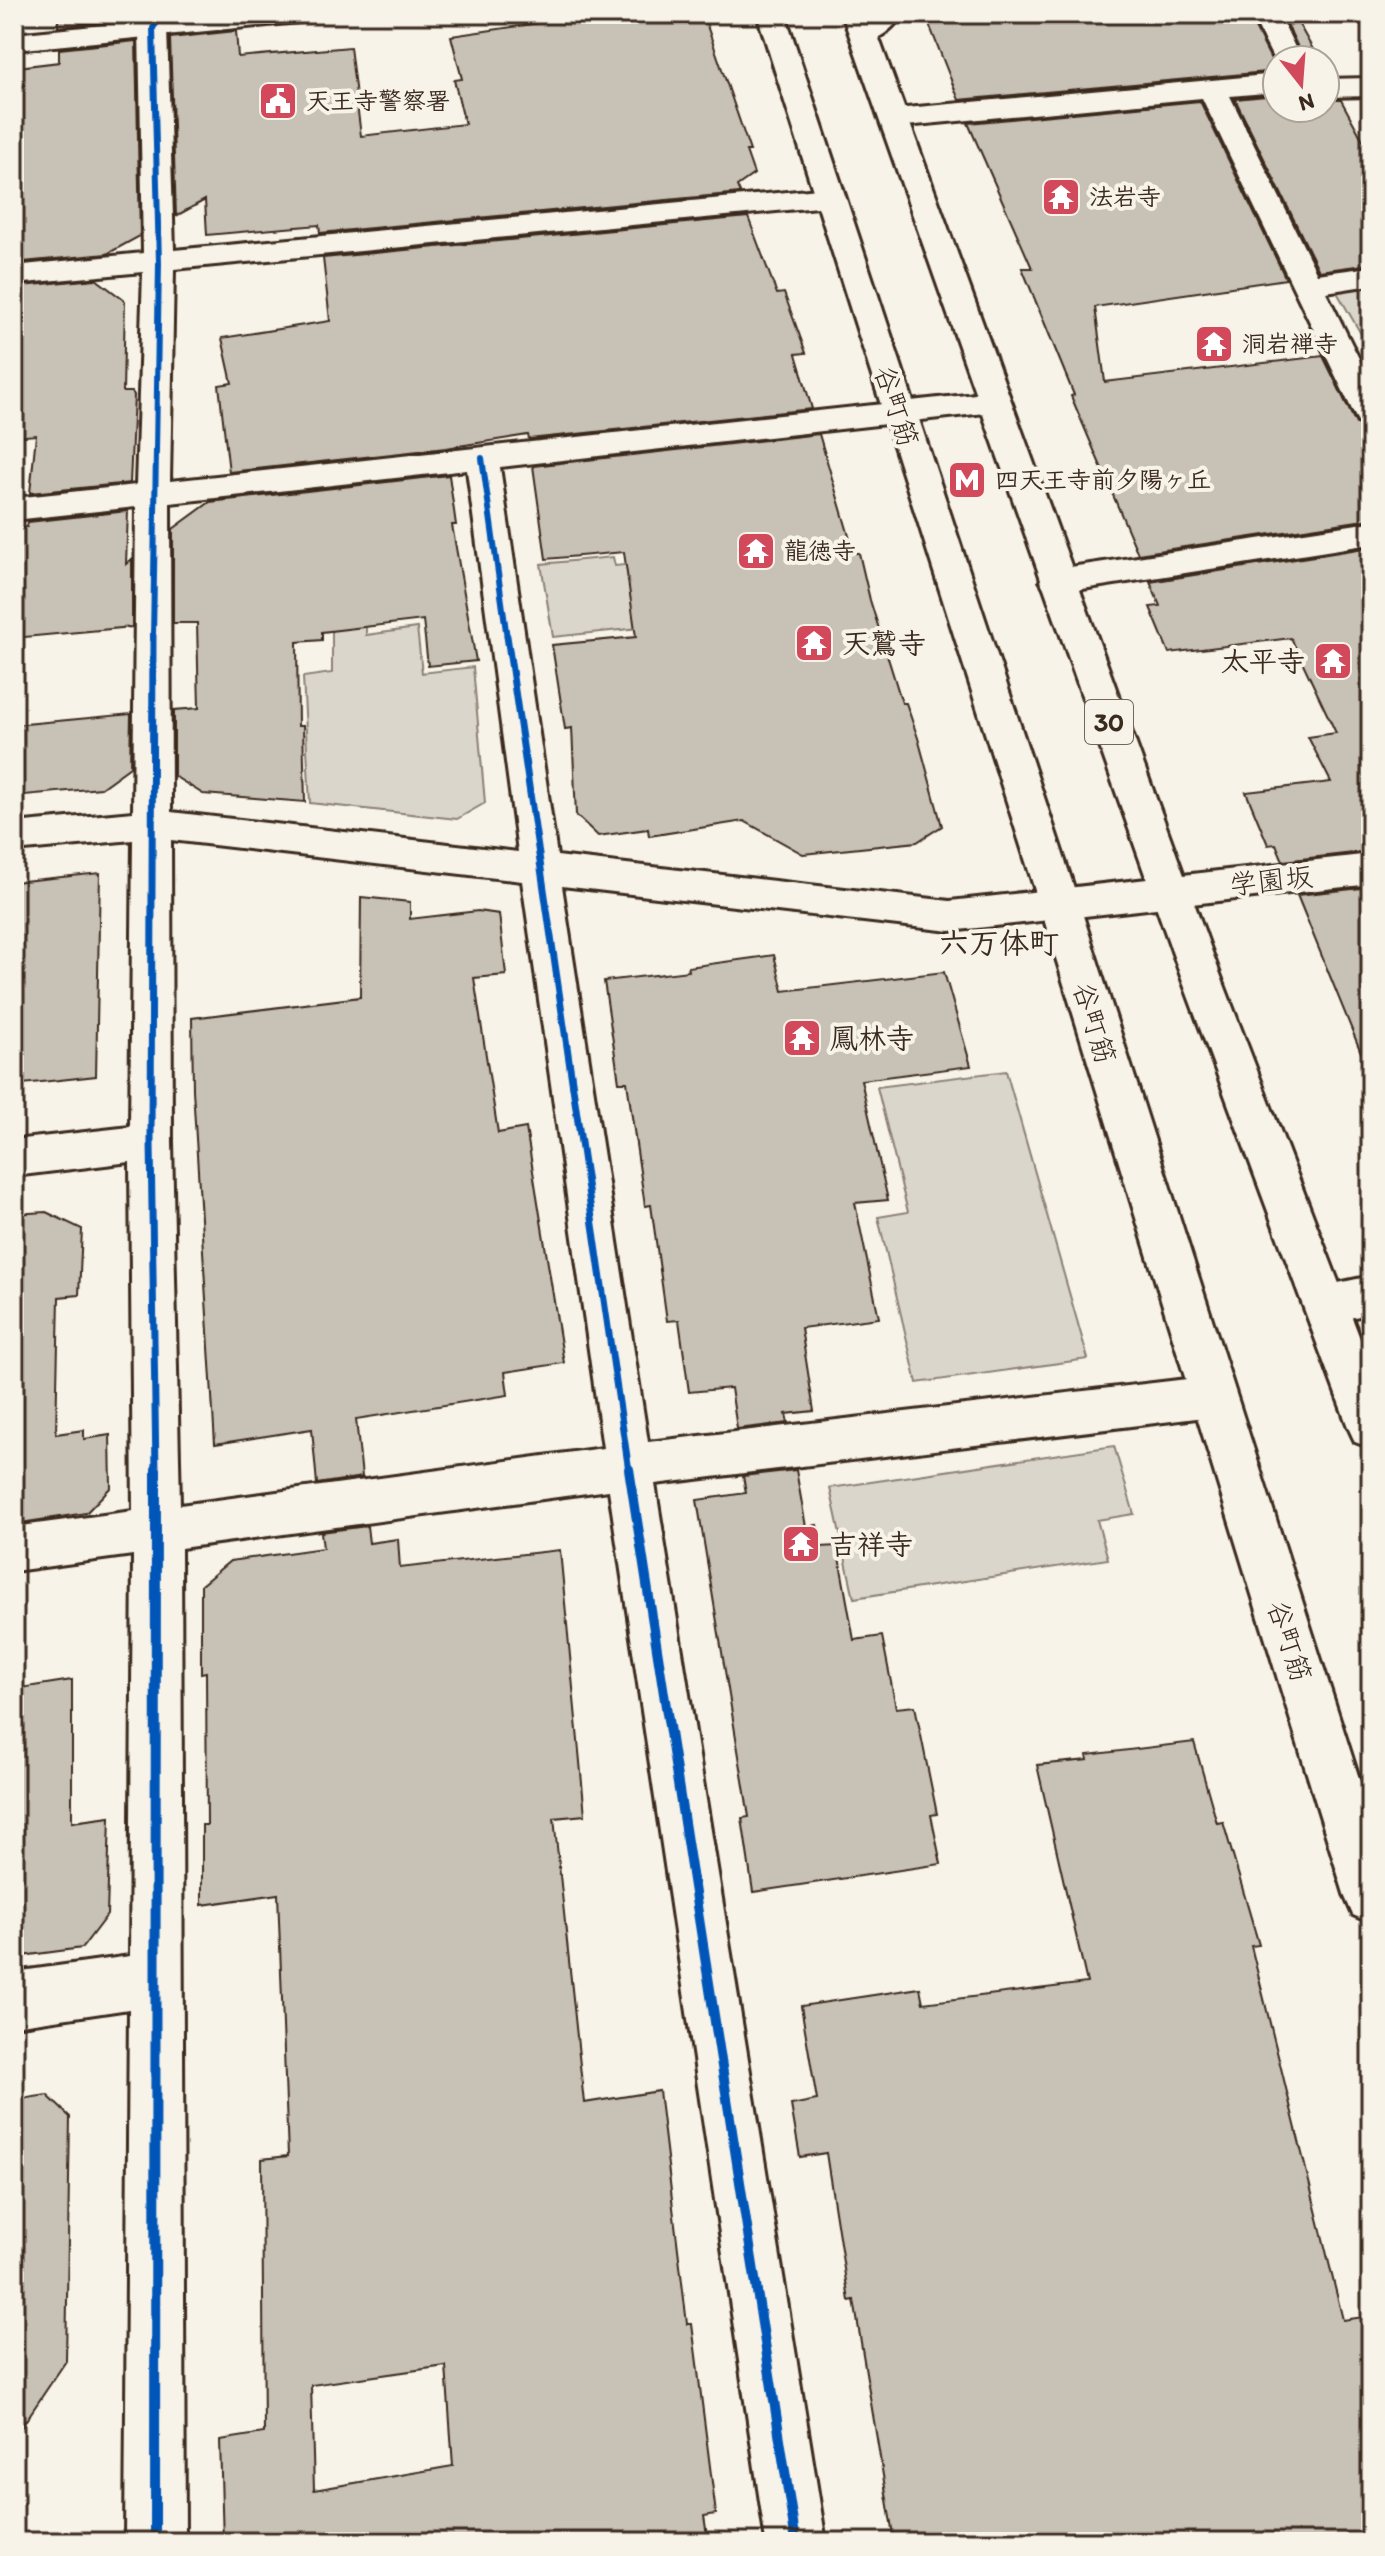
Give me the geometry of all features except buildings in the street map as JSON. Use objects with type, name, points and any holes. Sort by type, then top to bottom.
[{"type":"street","points":[[14,42],[158,21],[299,14]]},
{"type":"street","name":"谷町筋","points":[[771,14],[1059,903],[1371,1897]]},
{"type":"street","points":[[1265,14],[1279,44]]},
{"type":"street","points":[[155,2542],[157,1529],[151,1142],[153,494],[159,263],[158,21]]},
{"type":"street","name":"30","points":[[870,21],[895,118],[1057,581],[1371,1427]]},
{"type":"street","points":[[895,118],[1261,85]]},
{"type":"street","points":[[1341,88],[1371,87]]},
{"type":"street","points":[[1213,91],[1371,416]]},
{"type":"street","points":[[14,275],[829,197]]},
{"type":"street","points":[[1307,285],[1371,276]]},
{"type":"street","points":[[14,509],[994,402]]},
{"type":"street","points":[[482,458],[538,869],[627,1466],[796,2542]]},
{"type":"street","points":[[1057,581],[1371,533]]},
{"type":"street","name":"学園坂","points":[[14,837],[152,824],[950,916],[1371,869]]},
{"type":"street","points":[[14,1158],[151,1142]]},
{"type":"street","points":[[1326,1303],[1371,1295]]},
{"type":"street","points":[[14,1549],[627,1466],[1213,1396]]},
{"type":"street","points":[[14,1999],[155,1979]]},
{"type":"shaded area","points":[[1371,283],[1371,345],[1368,346],[1334,287]]},
{"type":"shaded area","points":[[613,557],[615,566],[645,563],[658,626],[553,637],[541,564]]},
{"type":"shaded area","points":[[366,622],[366,635],[417,628],[422,673],[473,667],[485,803],[457,819],[310,803],[303,677],[332,673],[332,627]]},
{"type":"shaded area","points":[[1006,1071],[1088,1359],[917,1383],[878,1217],[908,1212],[877,1087]]},
{"type":"shaded area","points":[[1114,1446],[1134,1514],[1097,1520],[1108,1559],[854,1598],[830,1488]]},
{"type":"cycle path","points":[[155,2542],[157,1529],[151,1142],[153,494],[159,263],[153,28],[163,14]]},
{"type":"cycle path","points":[[482,458],[594,1240],[796,2542]]},
{"type":"place","name":"天王寺警察署","points":[[278,101]]},
{"type":"place","name":"法岩寺","points":[[1061,197]]},
{"type":"place","name":"洞岩禅寺","points":[[1214,344]]},
{"type":"place","name":"四天王寺前夕陽ヶ丘","points":[[967,480]]},
{"type":"place","name":"龍徳寺","points":[[756,551]]},
{"type":"place","name":"天鷲寺","points":[[814,643]]},
{"type":"place","name":"太平寺","points":[[1333,661]]},
{"type":"place","name":"鳳林寺","points":[[802,1038]]},
{"type":"place","name":"吉祥寺","points":[[801,1544]]},
{"type":"district","name":"六万体町","points":[[999,943]]}]
